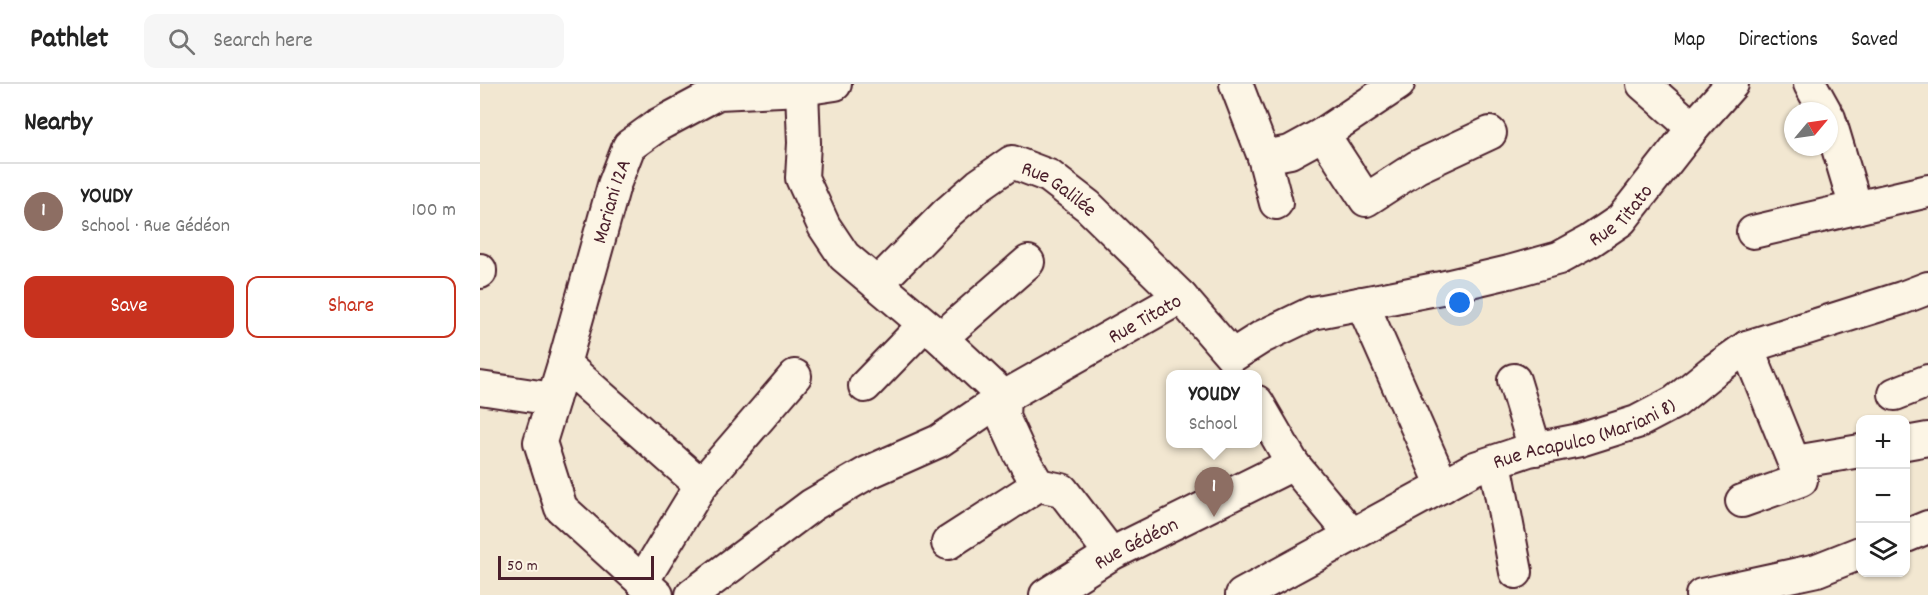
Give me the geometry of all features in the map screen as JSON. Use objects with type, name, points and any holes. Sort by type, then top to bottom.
[{"type":"street","name":"Mariani 12A","points":[[650,589],[561,508],[540,442],[614,185],[629,146],[657,126],[718,93],[802,89],[835,84]]},
{"type":"street","points":[[1236,84],[1264,157],[1276,203]]},
{"type":"street","points":[[1264,157],[1290,152],[1323,134],[1398,84]]},
{"type":"street","points":[[1643,84],[1693,128]]},
{"type":"street","name":"Rue Titato","points":[[692,595],[812,505],[867,474],[939,441],[1004,397],[1181,297],[1237,365],[1262,337],[1312,313],[1509,273],[1559,258],[1621,220],[1693,128],[1732,84]]},
{"type":"street","points":[[1810,84],[1820,102]]},
{"type":"street","points":[[802,89],[804,143],[802,178],[824,226],[844,256],[932,331],[1004,397],[1003,417],[1020,454],[1038,485]]},
{"type":"street","points":[[1323,134],[1366,200],[1417,167],[1490,133]]},
{"type":"street","points":[[1838,148],[1856,208]]},
{"type":"street","name":"Rue Galilée","points":[[877,284],[947,213],[979,185],[1012,162],[1049,176],[1088,206],[1181,297]]},
{"type":"street","points":[[1753,232],[1928,190]]},
{"type":"street","points":[[865,386],[932,331],[1028,262]]},
{"type":"street","name":"Rue Acapulco (Mariani 8)","points":[[1242,595],[1475,468],[1535,449],[1580,440],[1637,422],[1675,402],[1713,371],[1748,348],[1928,288]]},
{"type":"street","points":[[1362,303],[1443,486]]},
{"type":"street","points":[[1742,501],[1801,480],[1748,348]]},
{"type":"street","points":[[564,364],[701,485]]},
{"type":"street","points":[[650,589],[701,485],[795,376]]},
{"type":"street","points":[[1514,380],[1535,449]]},
{"type":"street","points":[[1895,394],[1928,381]]},
{"type":"street","points":[[480,388],[553,399]]},
{"type":"street","points":[[1262,411],[1293,464],[1352,535]]},
{"type":"street","points":[[1910,442],[1928,439]]},
{"type":"street","points":[[1795,462],[1856,452]]},
{"type":"street","points":[[1495,462],[1516,572]]},
{"type":"street","name":"Rue Gédéon","points":[[1046,595],[1111,554],[1293,464]]},
{"type":"street","points":[[948,543],[1038,485],[1062,490],[1111,554]]},
{"type":"street","points":[[1910,534],[1928,527]]},
{"type":"street","points":[[1702,595],[1817,570],[1856,555]]},
{"type":"place","name":"YOUDY","points":[[1214,517]]}]
